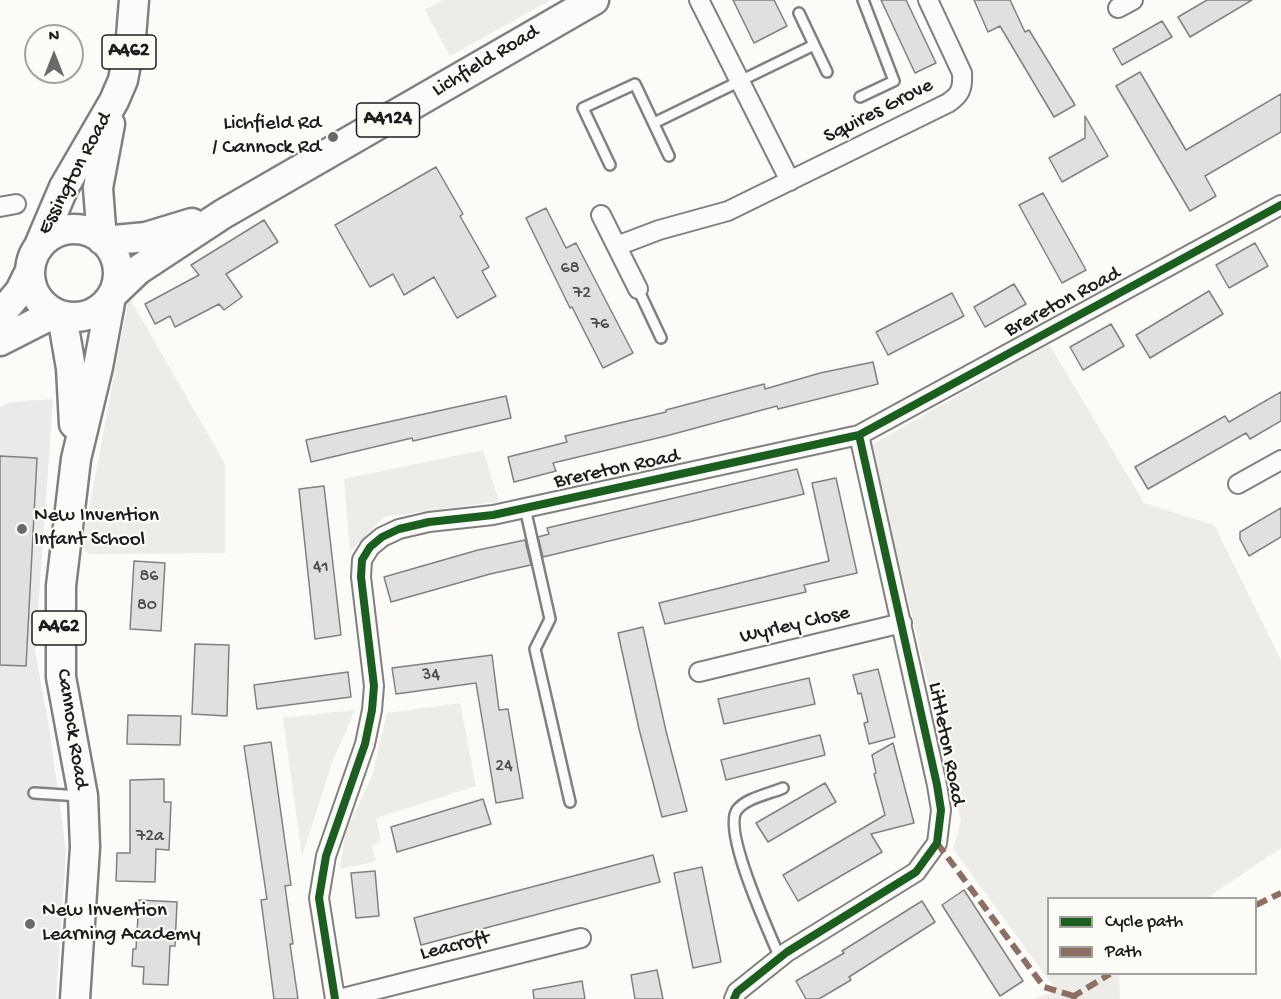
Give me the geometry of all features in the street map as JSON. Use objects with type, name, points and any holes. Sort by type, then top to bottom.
[{"type":"main road","name":"Essington Road","points":[[34,259],[64,188],[114,101],[123,80],[128,58],[134,0]]},
{"type":"main road","name":"Lichfield Road","points":[[112,296],[138,270],[223,214],[594,0]]},
{"type":"main road","name":"Essington Road","points":[[103,241],[98,188],[114,101]]},
{"type":"main road","name":"Lichfield Road","points":[[103,241],[146,237],[223,214]]},
{"type":"main road","points":[[0,315],[20,291],[34,259],[51,236],[66,230],[85,231],[103,241],[115,258],[118,271],[112,296],[94,313],[80,317],[59,314],[42,304],[31,285],[34,259]]},
{"type":"main road","name":"Cannock Road","points":[[75,999],[85,847],[82,796],[61,677],[59,646],[62,569],[76,459],[112,296]]},
{"type":"main road","points":[[0,341],[59,314]]},
{"type":"main road","name":"Cannock Road","points":[[59,314],[72,386],[76,459]]},
{"type":"street","points":[[699,0],[790,181]]},
{"type":"street","name":"Squires Grove","points":[[617,246],[659,230],[728,211],[948,104],[959,95],[963,86],[962,73],[928,0]]},
{"type":"street","name":"Brereton Road","points":[[334,999],[319,898],[326,856],[365,744],[372,710],[374,686],[361,577],[362,560],[370,547],[382,537],[399,529],[429,522],[493,515],[859,435],[1280,208]]},
{"type":"street","points":[[601,215],[638,289]]},
{"type":"street","name":"Littleton Road","points":[[734,999],[737,992],[780,958],[916,872],[937,843],[941,810],[902,623],[859,435]]},
{"type":"street","points":[[1238,484],[1281,460]]},
{"type":"street","name":"Wyrley Close","points":[[699,672],[902,623]]},
{"type":"street","name":"Leacroft","points":[[339,999],[581,938]]},
{"type":"lane","name":"Squires Grove","points":[[861,97],[894,81],[863,0]]},
{"type":"lane","points":[[799,13],[827,72]]},
{"type":"lane","points":[[654,123],[814,45]]},
{"type":"lane","points":[[610,165],[583,108],[635,84],[669,156]]},
{"type":"lane","points":[[638,289],[661,338]]},
{"type":"lane","points":[[525,508],[550,619],[535,649],[570,802]]},
{"type":"lane","points":[[780,958],[748,884],[733,821],[736,811],[745,804],[783,788]]},
{"type":"lane","points":[[34,793],[82,796]]},
{"type":"shaded area","points":[[443,0],[551,0],[450,56],[425,10]]},
{"type":"shaded area","points":[[129,297],[225,464],[225,553],[89,554],[82,546]]},
{"type":"shaded area","points":[[1049,344],[1144,503],[1214,525],[1281,660],[1281,848],[1208,897],[1047,897],[1047,975],[1119,975],[1120,999],[1034,999],[1056,990],[953,849],[961,820],[871,445]]},
{"type":"shaded area","points":[[53,399],[35,651],[49,727],[66,850],[56,999],[0,999],[0,407],[11,402]]},
{"type":"shaded area","points":[[483,450],[499,501],[384,517],[350,552],[344,479]]},
{"type":"shaded area","points":[[460,703],[476,786],[376,818],[381,840],[372,847],[376,861],[340,869],[345,834],[372,776],[387,713]]},
{"type":"shaded area","points":[[355,710],[332,763],[302,856],[283,718]]},
{"type":"building","points":[[733,0],[774,0],[787,26],[754,43]]},
{"type":"building","points":[[881,0],[906,0],[936,63],[915,73]]},
{"type":"building","points":[[974,0],[1010,0],[1025,32],[1029,30],[1075,105],[1054,117],[1000,26],[988,32]]},
{"type":"building","points":[[1207,0],[1252,0],[1190,37],[1178,17]]},
{"type":"building","points":[[1162,21],[1172,37],[1122,65],[1113,49]]},
{"type":"building","points":[[1140,72],[1186,150],[1281,94],[1281,132],[1205,176],[1216,196],[1190,211],[1116,86]]},
{"type":"building","points":[[1085,116],[1108,156],[1062,182],[1049,158],[1085,138]]},
{"type":"building","points":[[436,167],[463,214],[460,216],[489,267],[482,271],[496,296],[457,318],[434,277],[404,295],[393,274],[370,287],[335,225]]},
{"type":"building","points":[[1043,193],[1086,270],[1062,283],[1019,205]]},
{"type":"building","points":[[546,208],[566,248],[576,243],[633,353],[603,368],[572,307],[570,308],[526,218]]},
{"type":"building","points":[[264,220],[278,242],[226,274],[242,297],[224,310],[219,304],[175,327],[170,316],[155,324],[145,304],[199,275],[191,265]]},
{"type":"building","points":[[1255,243],[1268,266],[1229,288],[1216,265]]},
{"type":"building","points":[[1014,284],[1026,304],[985,327],[974,307]]},
{"type":"building","points":[[1209,291],[1223,314],[1150,358],[1136,335]]},
{"type":"building","points":[[952,293],[964,316],[888,355],[876,332]]},
{"type":"building","points":[[1111,324],[1124,346],[1083,370],[1070,347]]},
{"type":"building","points":[[873,362],[878,384],[778,409],[777,406],[553,463],[556,471],[514,482],[508,457],[567,442],[565,436],[666,412],[666,410],[764,384],[765,389],[820,373]]},
{"type":"building","points":[[1281,392],[1281,421],[1250,439],[1246,433],[1148,489],[1135,467],[1225,416],[1229,422]]},
{"type":"building","points":[[506,396],[511,418],[311,462],[306,440]]},
{"type":"building","points":[[0,456],[37,458],[26,666],[0,665]]},
{"type":"building","points":[[797,469],[804,494],[543,557],[538,537],[549,534],[547,528]]},
{"type":"building","points":[[836,478],[857,573],[804,585],[806,592],[665,624],[659,603],[829,561],[812,483]]},
{"type":"building","points":[[324,486],[341,635],[315,639],[299,489]]},
{"type":"building","points":[[1281,508],[1281,537],[1249,556],[1240,539],[1240,532]]},
{"type":"building","points":[[525,540],[531,565],[391,602],[384,577],[478,550]]},
{"type":"building","points":[[134,561],[165,563],[161,631],[130,629]]},
{"type":"building","points":[[643,627],[666,731],[687,811],[662,817],[639,729],[618,633]]},
{"type":"building","points":[[195,644],[229,645],[227,716],[192,714]]},
{"type":"building","points":[[492,655],[499,710],[508,709],[523,798],[496,803],[476,683],[396,694],[392,668]]},
{"type":"building","points":[[878,669],[895,737],[869,744],[864,723],[868,722],[861,693],[858,694],[853,675]]},
{"type":"building","points":[[348,672],[351,697],[257,709],[254,685]]},
{"type":"building","points":[[809,678],[815,704],[724,724],[718,699]]},
{"type":"building","points":[[128,715],[181,716],[180,745],[127,744]]},
{"type":"building","points":[[820,735],[825,755],[726,780],[721,760]]},
{"type":"building","points":[[271,742],[291,885],[285,886],[298,999],[274,999],[261,900],[267,899],[244,746]]},
{"type":"building","points":[[893,743],[914,823],[871,834],[882,852],[798,901],[783,875],[885,815],[874,774],[876,773],[872,755]]},
{"type":"building","points":[[164,779],[164,802],[171,802],[169,850],[156,849],[155,882],[116,881],[117,853],[130,853],[130,780]]},
{"type":"building","points":[[825,783],[836,802],[768,842],[756,823]]},
{"type":"building","points":[[483,799],[491,824],[397,852],[391,827]]},
{"type":"building","points":[[653,855],[660,882],[421,945],[414,918]]},
{"type":"building","points":[[702,867],[721,962],[693,968],[674,873]]},
{"type":"building","points":[[375,871],[379,916],[356,918],[351,873]]},
{"type":"building","points":[[964,890],[1023,981],[1000,996],[942,905]]},
{"type":"building","points":[[139,900],[177,902],[175,946],[170,946],[168,985],[143,984],[144,967],[132,966],[133,949],[136,949]]},
{"type":"building","points":[[922,901],[935,922],[849,977],[851,980],[819,999],[806,999],[796,981],[844,953],[842,951]]},
{"type":"building","points":[[657,970],[663,999],[635,999],[631,975]]},
{"type":"building","points":[[582,981],[585,999],[534,999],[533,990]]},
{"type":"marked path","points":[[937,843],[1044,987],[1074,996]]},
{"type":"marked path","points":[[1257,905],[1281,893]]},
{"type":"marked path","points":[[1074,999],[1074,996],[1108,975]]},
{"type":"cycle path","points":[[335,999],[319,898],[326,856],[365,744],[372,710],[374,686],[361,577],[362,560],[370,547],[382,537],[399,529],[429,522],[493,515],[859,435],[1281,205]]},
{"type":"cycle path","points":[[734,999],[737,992],[787,952],[916,872],[937,843],[941,810],[937,785],[859,435]]},
{"type":"place","name":"Lichfield Rd / Cannock Rd","points":[[333,137]]},
{"type":"place","name":"New Invention Infant School","points":[[22,529]]},
{"type":"place","name":"New Invention Learning Academy","points":[[30,924]]}]
